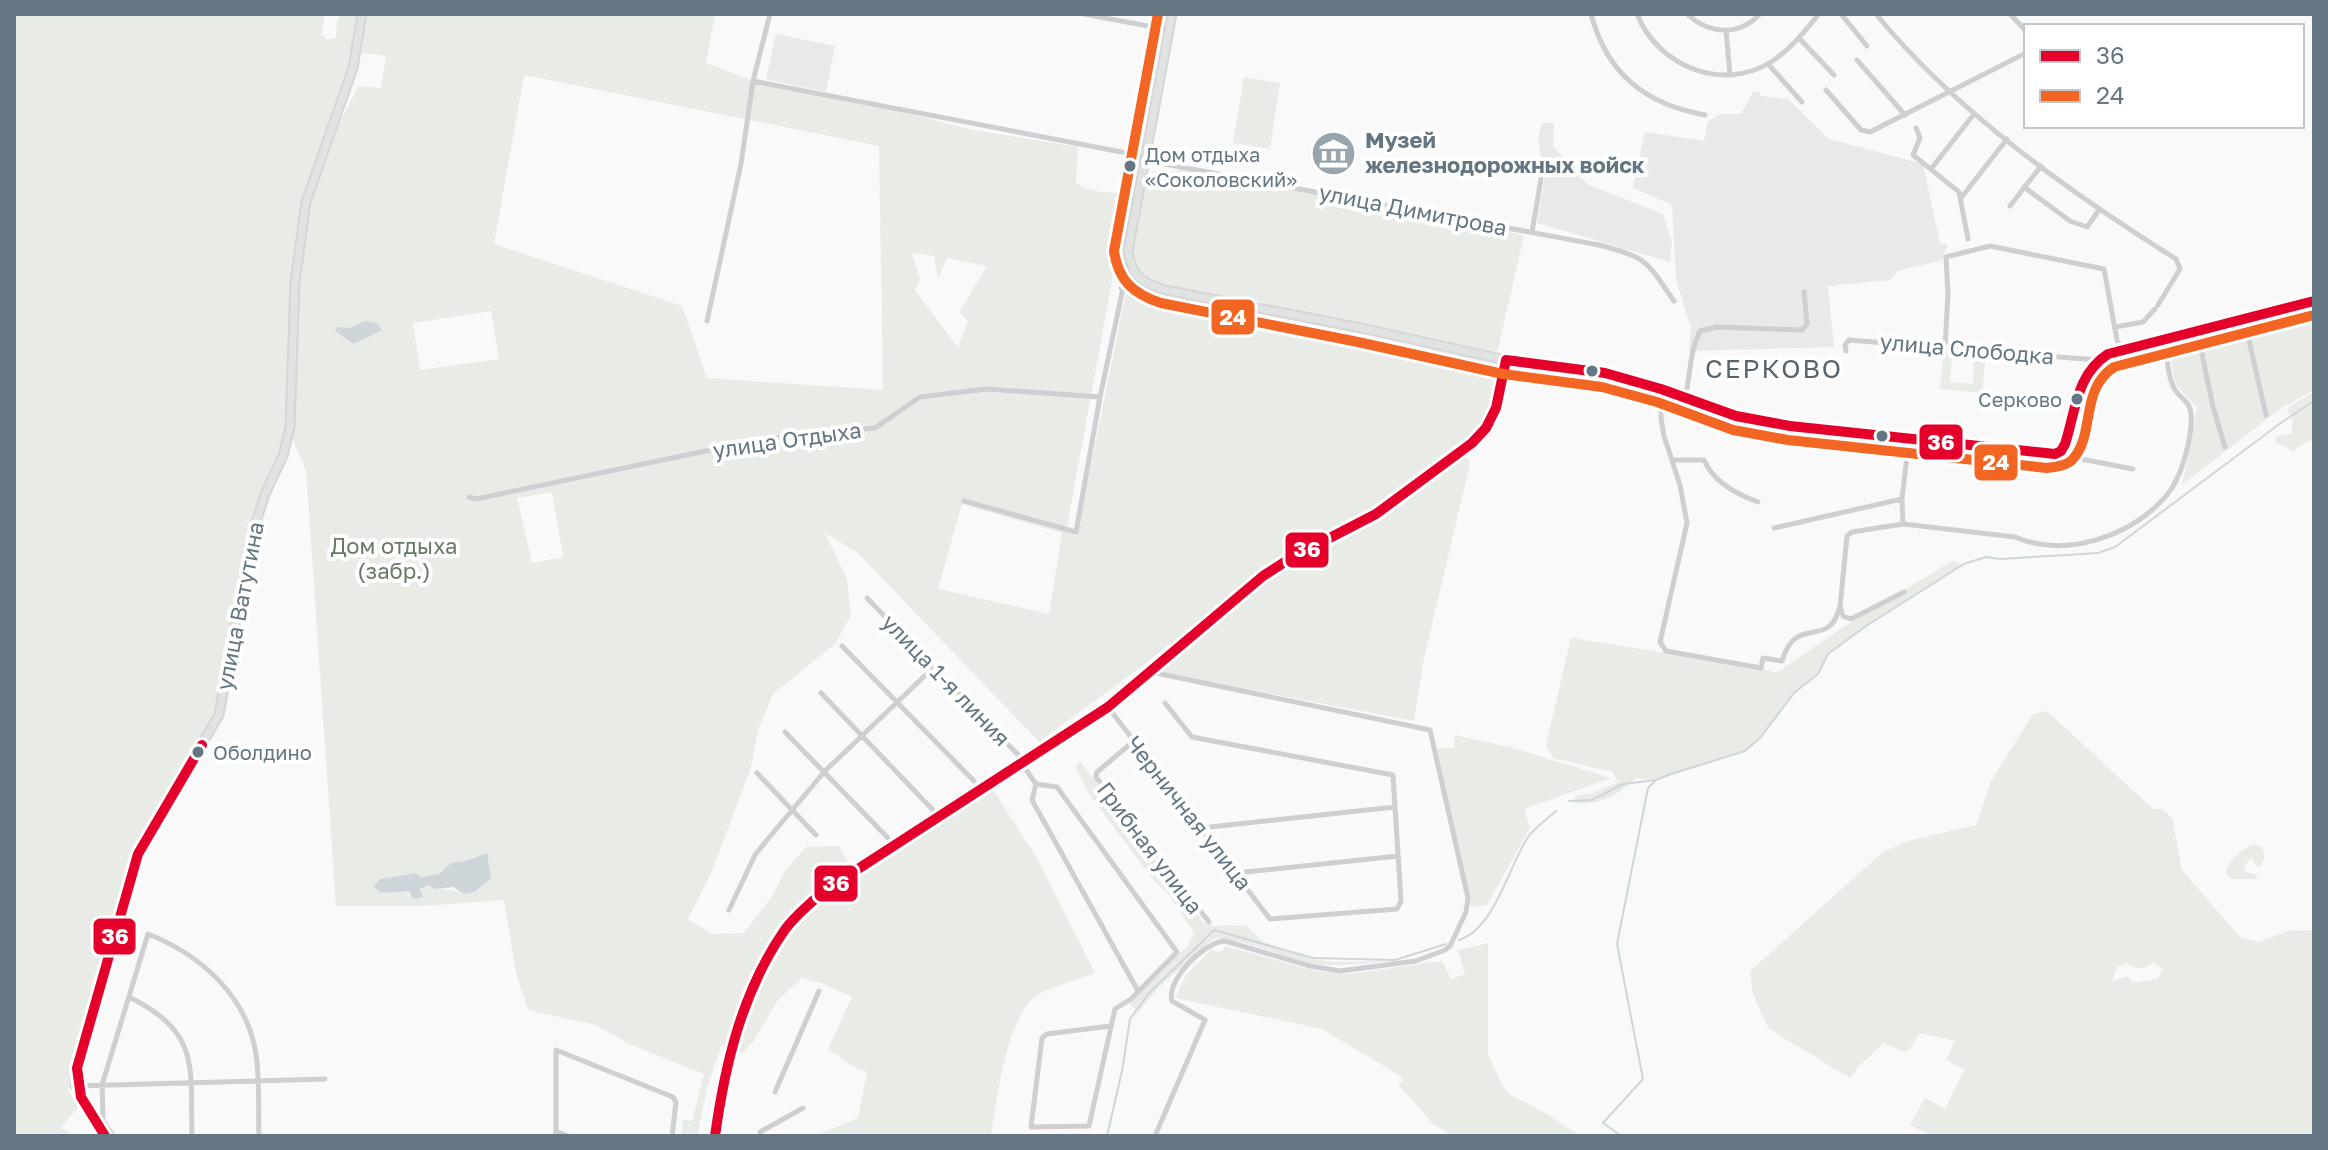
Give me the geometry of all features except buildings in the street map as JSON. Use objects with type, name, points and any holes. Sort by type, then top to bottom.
[{"type":"street","name":"улица Ватутина","points":[[75,1086],[77,1068],[138,854],[219,715],[252,532],[283,456],[289,432],[295,282],[306,202],[353,68],[362,14]]},
{"type":"street","points":[[707,321],[741,164],[753,81],[770,14]]},
{"type":"street","points":[[1088,14],[1169,30]]},
{"type":"street","points":[[964,501],[1076,532],[1172,14]]},
{"type":"street","points":[[1591,14],[1600,41],[1614,65],[1632,84],[1666,105],[1705,115]]},
{"type":"street","points":[[1637,14],[1661,52],[1686,67],[1708,73],[1730,74],[1768,64],[1799,38],[1818,14]]},
{"type":"street","points":[[1687,15],[1702,26],[1726,31],[1753,21],[1760,14]]},
{"type":"street","points":[[1841,14],[1867,46]]},
{"type":"street","points":[[1876,14],[1974,114],[2099,210],[2178,261],[2180,269],[2157,307],[2143,322],[2115,327]]},
{"type":"street","points":[[2010,14],[2024,29]]},
{"type":"street","points":[[1726,31],[1730,74]]},
{"type":"street","points":[[1799,38],[1834,75]]},
{"type":"street","points":[[1826,90],[1866,132],[2024,54]]},
{"type":"street","points":[[1857,60],[1905,115]]},
{"type":"street","points":[[1768,64],[1802,102]]},
{"type":"street","name":"улица Димитрова","points":[[753,81],[1599,245],[1641,258],[1650,265],[1674,301]]},
{"type":"street","points":[[1931,169],[1974,114]]},
{"type":"street","points":[[1916,128],[1920,138],[1913,155],[1959,192],[1968,239]]},
{"type":"street","points":[[1961,198],[2007,139]]},
{"type":"street","points":[[2010,206],[2041,166]]},
{"type":"street","points":[[1532,232],[1541,179]]},
{"type":"street","points":[[2024,187],[2070,221],[2087,227],[2099,210]]},
{"type":"street","points":[[1945,348],[1948,294],[1946,257],[1983,246],[2004,247],[2104,269],[2122,350]]},
{"type":"street","points":[[1129,259],[1138,279],[1165,290],[1506,360],[1605,373],[1736,416],[1790,426],[2055,454],[2133,469]]},
{"type":"street","points":[[1121,288],[1138,279]]},
{"type":"street","points":[[1685,398],[1693,346],[1700,331],[1716,327],[1802,330],[1807,324],[1804,292]]},
{"type":"street","points":[[2055,454],[2065,444],[2085,373],[2097,360],[2197,329],[2314,301]]},
{"type":"street","points":[[2244,319],[2266,415]]},
{"type":"street","points":[[2197,329],[2213,407],[2225,447]]},
{"type":"street","points":[[1661,389],[1661,418],[1687,523],[1661,647],[1666,651],[1761,668],[1763,658],[1782,661],[1787,646],[1805,632],[1828,630],[1835,625],[1840,607],[1847,536],[1852,532],[1903,524],[2015,537],[2049,545],[2099,540],[2140,518],[2167,496],[2178,477],[2192,415],[2190,405],[2174,388],[2164,339]]},
{"type":"street","name":"улица Слободка","points":[[1846,351],[1845,345],[1849,340],[2097,360]]},
{"type":"street","points":[[715,1136],[733,1040],[749,996],[785,929],[824,891],[1108,707],[1263,576],[1376,514],[1472,443],[1486,428],[1496,408],[1506,360]]},
{"type":"street","name":"улица Отдыха","points":[[469,497],[476,499],[763,439],[875,428],[920,397],[987,389],[1100,397]]},
{"type":"street","points":[[1903,524],[1902,499],[1909,439]]},
{"type":"street","points":[[1673,460],[1704,460],[1714,477],[1739,496],[1758,502]]},
{"type":"street","points":[[1774,528],[1902,499]]},
{"type":"street","points":[[1840,607],[1843,616],[1851,619],[1904,592]]},
{"type":"street","name":"улица 1-я линия","points":[[867,598],[1024,763],[1036,784]]},
{"type":"street","points":[[842,646],[974,781]]},
{"type":"street","points":[[729,910],[755,855],[825,771],[933,668]]},
{"type":"street","points":[[1150,672],[1430,730],[1468,903],[1445,950],[1406,963],[1329,970],[1225,941],[1203,949],[1176,980],[1170,993],[1172,1001],[1205,1020],[1155,1136]]},
{"type":"street","points":[[821,693],[933,810]]},
{"type":"street","points":[[1165,703],[1192,737],[1393,775],[1398,856],[1235,873]]},
{"type":"street","name":"Черничная улица","points":[[1108,707],[1270,919],[1397,909],[1401,901],[1398,856]]},
{"type":"street","points":[[785,732],[888,838]]},
{"type":"street","name":"Грибная улица","points":[[1134,741],[1097,772],[1096,777],[1209,922]]},
{"type":"street","points":[[757,773],[816,835]]},
{"type":"street","points":[[1110,1026],[1047,1034],[1042,1038],[1031,1127],[1089,1126],[1115,1009],[1138,991],[1177,952],[1057,787],[1036,784],[1032,800],[1138,991]]},
{"type":"street","points":[[1200,828],[1395,807]]},
{"type":"street","points":[[113,1136],[103,1120],[102,1085],[148,934],[174,944],[197,959],[226,988],[247,1025],[256,1055],[259,1136]]},
{"type":"street","points":[[775,1092],[819,991]]},
{"type":"street","points":[[129,997],[156,1011],[178,1033],[188,1057],[192,1082],[192,1136]]},
{"type":"street","points":[[568,1136],[556,1133],[556,1050],[672,1097],[676,1102],[672,1136]]},
{"type":"street","points":[[105,1136],[75,1086],[325,1079]]},
{"type":"street","points":[[760,1136],[760,1132],[803,1108]]},
{"type":"shaded area","points":[[776,34],[835,46],[826,92],[766,79]]},
{"type":"shaded area","points":[[1753,92],[1788,99],[1829,139],[1923,164],[1940,243],[1948,244],[1942,260],[1898,271],[1890,280],[1828,286],[1834,347],[1689,351],[1691,328],[1676,279],[1672,205],[1633,188],[1645,132],[1704,141],[1708,121],[1720,114],[1741,114]]},
{"type":"shaded area","points":[[1542,123],[1554,123],[1553,146],[1587,184],[1663,214],[1672,243],[1670,262],[1537,223],[1545,176],[1538,140]]},
{"type":"shaded area","points":[[365,321],[376,323],[382,330],[354,344],[335,331],[338,327],[350,328]]},
{"type":"shaded area","points":[[487,853],[491,879],[474,892],[464,894],[453,887],[436,889],[428,885],[420,889],[423,897],[414,899],[408,891],[380,893],[374,886],[380,879],[416,873],[421,877],[439,874],[451,863]]},
{"type":"green space","name":"Дом отдыха (забр.)","points":[[14,14],[325,14],[321,34],[327,40],[336,38],[337,21],[341,14],[715,14],[706,63],[753,81],[869,103],[973,130],[1078,147],[1076,182],[1095,191],[1135,191],[1138,180],[1154,171],[1173,172],[1181,169],[1524,235],[1498,350],[1490,355],[1267,306],[1261,302],[1165,287],[1138,277],[1127,256],[1116,259],[1067,527],[1076,537],[1127,288],[1135,283],[1162,299],[1499,362],[1501,368],[1487,416],[1473,436],[1375,508],[1285,553],[1141,667],[1039,742],[858,553],[825,533],[847,579],[851,615],[835,644],[773,694],[759,727],[750,771],[711,873],[688,919],[712,934],[744,933],[773,895],[785,871],[806,847],[839,846],[856,876],[992,788],[1038,860],[1095,973],[1037,995],[1023,1012],[1004,1064],[991,1136],[815,1136],[858,1118],[867,1072],[850,1065],[828,1049],[852,997],[802,978],[778,1000],[753,1042],[742,1054],[736,1047],[721,1046],[707,1089],[697,1136],[681,1135],[683,1120],[692,1121],[704,1074],[627,1043],[596,1025],[528,1010],[516,972],[504,900],[423,906],[336,906],[306,470],[290,434],[255,523],[219,715],[138,854],[75,1086],[67,1089],[80,1106],[60,1128],[77,1136],[14,1136]],"holes":[[[356,52],[386,56],[381,88],[359,86],[325,149]],[[524,75],[879,146],[883,390],[707,378],[682,306],[494,244]],[[912,253],[934,256],[938,279],[947,258],[987,266],[959,312],[968,321],[958,348],[915,290],[920,279]],[[491,311],[499,359],[420,370],[413,323]],[[552,492],[563,557],[532,563],[517,498]],[[962,504],[1062,533],[1049,614],[938,589]],[[486,853],[464,894],[428,885],[409,896],[408,891],[375,886],[381,879],[416,873],[421,877],[439,874],[451,863]]]},
{"type":"green space","points":[[1244,77],[1280,83],[1270,149],[1233,143]]},
{"type":"green space","points":[[2314,303],[2314,390],[2280,409],[2182,485],[2197,408],[2175,384],[2168,342]]},
{"type":"green space","points":[[1944,350],[1986,354],[1982,393],[1940,389]],"holes":[[[1952,358],[1974,360],[1973,384],[1950,382]]]},
{"type":"green space","points":[[2314,392],[2314,438],[2293,451],[2275,442],[2277,436],[2291,434],[2293,422],[2287,411],[2290,406]]},
{"type":"green space","points":[[1465,454],[1470,464],[1424,658],[1414,721],[1163,673],[1158,668],[1265,579],[1353,532]]},
{"type":"green space","points":[[1952,561],[1964,564],[1828,654],[1818,674],[1794,693],[1760,738],[1745,751],[1656,780],[1636,778],[1608,798],[1591,803],[1573,803],[1577,795],[1590,794],[1618,782],[1612,771],[1554,759],[1546,745],[1571,638],[1761,668],[1776,673],[1842,628]]},
{"type":"green space","points":[[2047,711],[2153,809],[2163,809],[2172,818],[2182,870],[2241,938],[2260,942],[2290,930],[2314,931],[2314,1136],[1932,1136],[1910,1125],[1925,1098],[1945,1109],[1964,1070],[1946,1060],[1955,1041],[1920,1033],[1909,1050],[1902,1052],[1884,1043],[1850,1078],[1769,1029],[1753,995],[1750,971],[1883,852],[1908,841],[1976,825],[1990,783],[2033,714]],"holes":[[[2127,963],[2140,968],[2153,963],[2163,969],[2157,979],[2134,983],[2127,976],[2112,981],[2117,967]]]},
{"type":"green space","points":[[1455,735],[1513,748],[1611,778],[1524,809],[1530,828],[1487,905],[1471,907],[1437,748],[1454,748]]},
{"type":"green space","points":[[1080,761],[1204,923],[1214,926],[1246,925],[1264,943],[1311,959],[1334,962],[1393,961],[1321,964],[1239,941],[1214,938],[1157,989],[1138,1012],[1130,1004],[1151,978],[1187,947],[1194,933],[1169,895],[1155,882],[1089,794],[1075,766]]},
{"type":"green space","points":[[2253,844],[2262,847],[2265,856],[2260,867],[2251,857],[2244,867],[2246,872],[2257,875],[2256,879],[2231,879],[2226,872],[2230,864],[2240,852]]},
{"type":"green space","points":[[1488,943],[1488,1054],[1501,1082],[1508,1093],[1580,1136],[1452,1136],[1432,1123],[1399,1085],[1403,1081],[1399,1075],[1322,1029],[1175,998],[1186,975],[1212,949],[1218,952],[1225,946],[1315,971],[1349,974],[1442,961],[1451,979],[1465,974],[1458,950]]},
{"type":"waterway","points":[[1621,1136],[1603,1123],[1643,1079],[1617,944],[1648,788],[1656,780],[1671,774],[1745,751],[1760,738],[1794,693],[1818,674],[1828,654],[1964,564],[1986,557],[2000,559],[2098,553],[2115,547],[2314,401]]},
{"type":"waterway","points":[[1569,801],[1592,800],[1623,784],[1656,780]]},
{"type":"waterway","points":[[1459,940],[1482,923],[1500,896],[1528,837],[1556,811]]},
{"type":"waterway","points":[[1107,1136],[1130,1019],[1150,992],[1214,930],[1313,958],[1395,960],[1446,944]]},
{"type":"transit line","name":"24","points":[[1158,14],[1114,251],[1119,270],[1128,284],[1142,295],[1161,303],[1503,374],[1602,387],[1657,402],[1733,430],[1788,440],[2047,468],[2067,464],[2079,450],[2096,388],[2114,367],[2314,315]]},
{"type":"transit line","name":"36","points":[[1506,360],[1605,373],[1736,416],[1790,426],[2055,454],[2065,444],[2083,383],[2089,372],[2108,354],[2314,301]]},
{"type":"transit line","name":"36","points":[[715,1136],[730,1056],[746,1004],[769,954],[798,915],[824,891],[1108,707],[1263,576],[1376,514],[1472,443],[1486,428],[1496,408],[1506,360]]},
{"type":"transit line","name":"36","points":[[105,1136],[81,1097],[77,1068],[138,854],[202,745]]},
{"type":"place","name":"Музей железнодорожных войск","points":[[1334,153]]},
{"type":"place","name":"Дом отдыха «Соколовский»","points":[[1130,166]]},
{"type":"place","name":"Серково","points":[[2077,399]]},
{"type":"place","name":"Оболдино","points":[[198,752]]},
{"type":"district","name":"СЕРКОВО","points":[[1774,369]]}]
